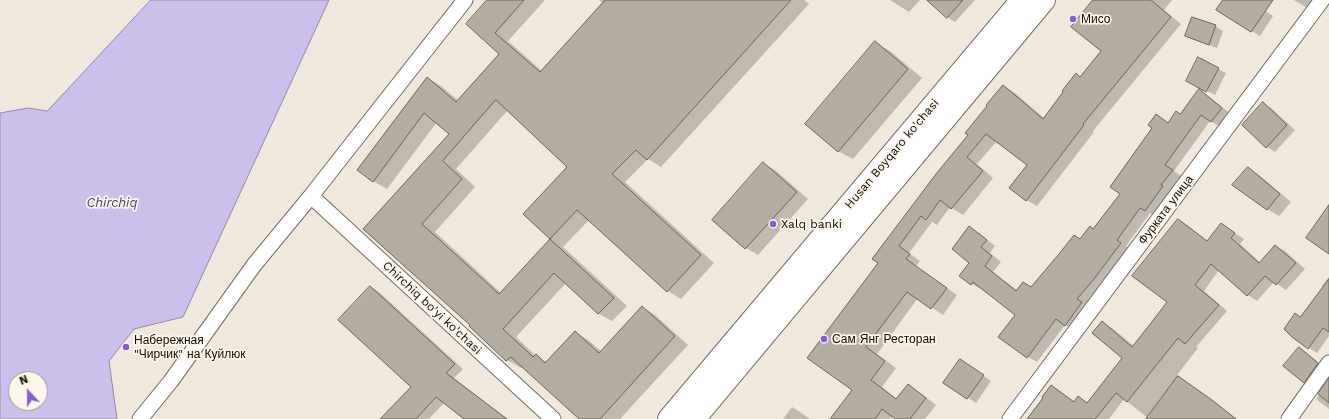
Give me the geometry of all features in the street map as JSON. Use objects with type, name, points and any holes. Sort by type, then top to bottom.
[{"type":"main road","name":"Husan Boyqaro ko'chasi","points":[[669,419],[1022,0]]},
{"type":"main road","name":"Husan Boyqaro ko'chasi","points":[[694,419],[1044,0]]},
{"type":"street","points":[[140,419],[171,381],[254,265],[311,196],[465,0]]},
{"type":"street","name":"Фурката улица","points":[[1010,419],[1322,0]]},
{"type":"street","name":"Chirchiq bo'yi ko'chasi","points":[[311,196],[553,419]]},
{"type":"street","points":[[1288,419],[1329,363]]},
{"type":"water","name":"Chirchiq","points":[[151,0],[329,0],[183,317],[134,329],[109,361],[117,419],[0,419],[0,113],[28,108],[47,111]]},
{"type":"building","points":[[487,0],[524,0],[495,33],[540,72],[605,0],[791,0],[647,160],[636,150],[612,174],[701,255],[667,292],[577,210],[550,239],[614,298],[598,314],[554,273],[503,329],[533,357],[536,354],[545,363],[575,331],[599,353],[642,306],[675,336],[600,419],[579,419],[511,357],[506,361],[469,326],[470,325],[363,229],[449,134],[424,113],[373,182],[357,170],[427,77],[456,102],[499,54],[466,24]],"holes":[[[496,100],[567,167],[523,214],[550,239],[499,294],[422,224],[462,179],[443,161]]]},
{"type":"building","points":[[927,0],[963,0],[947,18]]},
{"type":"building","points":[[1093,0],[1151,0],[1171,17],[1083,124],[1084,125],[1026,201],[1009,188],[1027,165],[986,134],[967,157],[983,171],[951,209],[940,200],[926,220],[921,216],[899,246],[910,254],[906,259],[947,288],[931,309],[907,292],[866,347],[885,361],[871,380],[896,399],[908,384],[926,398],[910,419],[895,419],[882,409],[875,419],[830,419],[852,390],[807,358],[878,263],[872,259],[936,174],[968,135],[965,133],[1003,85],[1043,119],[1076,73],[1080,77],[1101,51],[1071,27]]},
{"type":"building","points":[[1223,0],[1273,0],[1251,32],[1216,10]]},
{"type":"building","points":[[1192,17],[1216,25],[1209,45],[1185,36]]},
{"type":"building","points":[[875,41],[908,69],[838,152],[805,124]]},
{"type":"building","points":[[1198,57],[1219,68],[1206,92],[1186,81]]},
{"type":"building","points":[[1199,89],[1222,108],[1211,122],[1201,115],[1165,165],[1173,170],[1161,185],[1163,186],[1145,211],[1140,208],[1117,240],[1121,243],[1077,299],[1082,302],[1065,326],[1056,319],[1027,358],[998,337],[1015,315],[973,282],[971,285],[959,276],[969,263],[952,249],[969,226],[987,240],[981,247],[992,256],[985,266],[1016,291],[1023,282],[1031,287],[1074,235],[1080,239],[1090,226],[1093,229],[1120,194],[1110,187],[1152,128],[1148,125],[1156,114],[1168,123],[1176,111],[1180,114]]},
{"type":"building","points":[[1263,102],[1287,125],[1266,148],[1242,125]]},
{"type":"building","points":[[763,162],[797,192],[745,249],[712,220]]},
{"type":"building","points":[[1248,167],[1280,194],[1267,210],[1232,185]]},
{"type":"building","points":[[1329,205],[1329,254],[1306,238]]},
{"type":"building","points":[[1178,219],[1207,241],[1221,223],[1235,233],[1231,238],[1259,263],[1275,245],[1296,263],[1276,285],[1265,276],[1247,296],[1211,264],[1195,285],[1219,305],[1185,344],[1178,338],[1127,402],[1116,393],[1095,419],[1027,419],[1051,385],[1074,402],[1078,396],[1087,403],[1122,358],[1092,333],[1102,321],[1132,347],[1167,302],[1132,276]]},
{"type":"building","points":[[1329,279],[1329,332],[1323,328],[1308,349],[1284,329],[1295,313],[1300,317]]},
{"type":"building","points":[[370,286],[455,364],[446,373],[507,419],[464,419],[436,397],[416,419],[380,419],[411,387],[338,320]]},
{"type":"building","points":[[1299,347],[1318,363],[1304,383],[1283,366]]},
{"type":"building","points":[[960,359],[984,375],[967,399],[943,383]]},
{"type":"building","points":[[1178,376],[1212,400],[1236,419],[1146,419]]},
{"type":"building","points":[[1329,378],[1329,403],[1318,394]]},
{"type":"place","name":"Мисо","points":[[1073,19]]},
{"type":"place","name":"Xalq banki","points":[[773,224]]},
{"type":"place","name":"Сам Янг Ресторан","points":[[824,339]]},
{"type":"place","name":"Набережная \"Чирчик\" на Куйлюк","points":[[126,347]]}]
